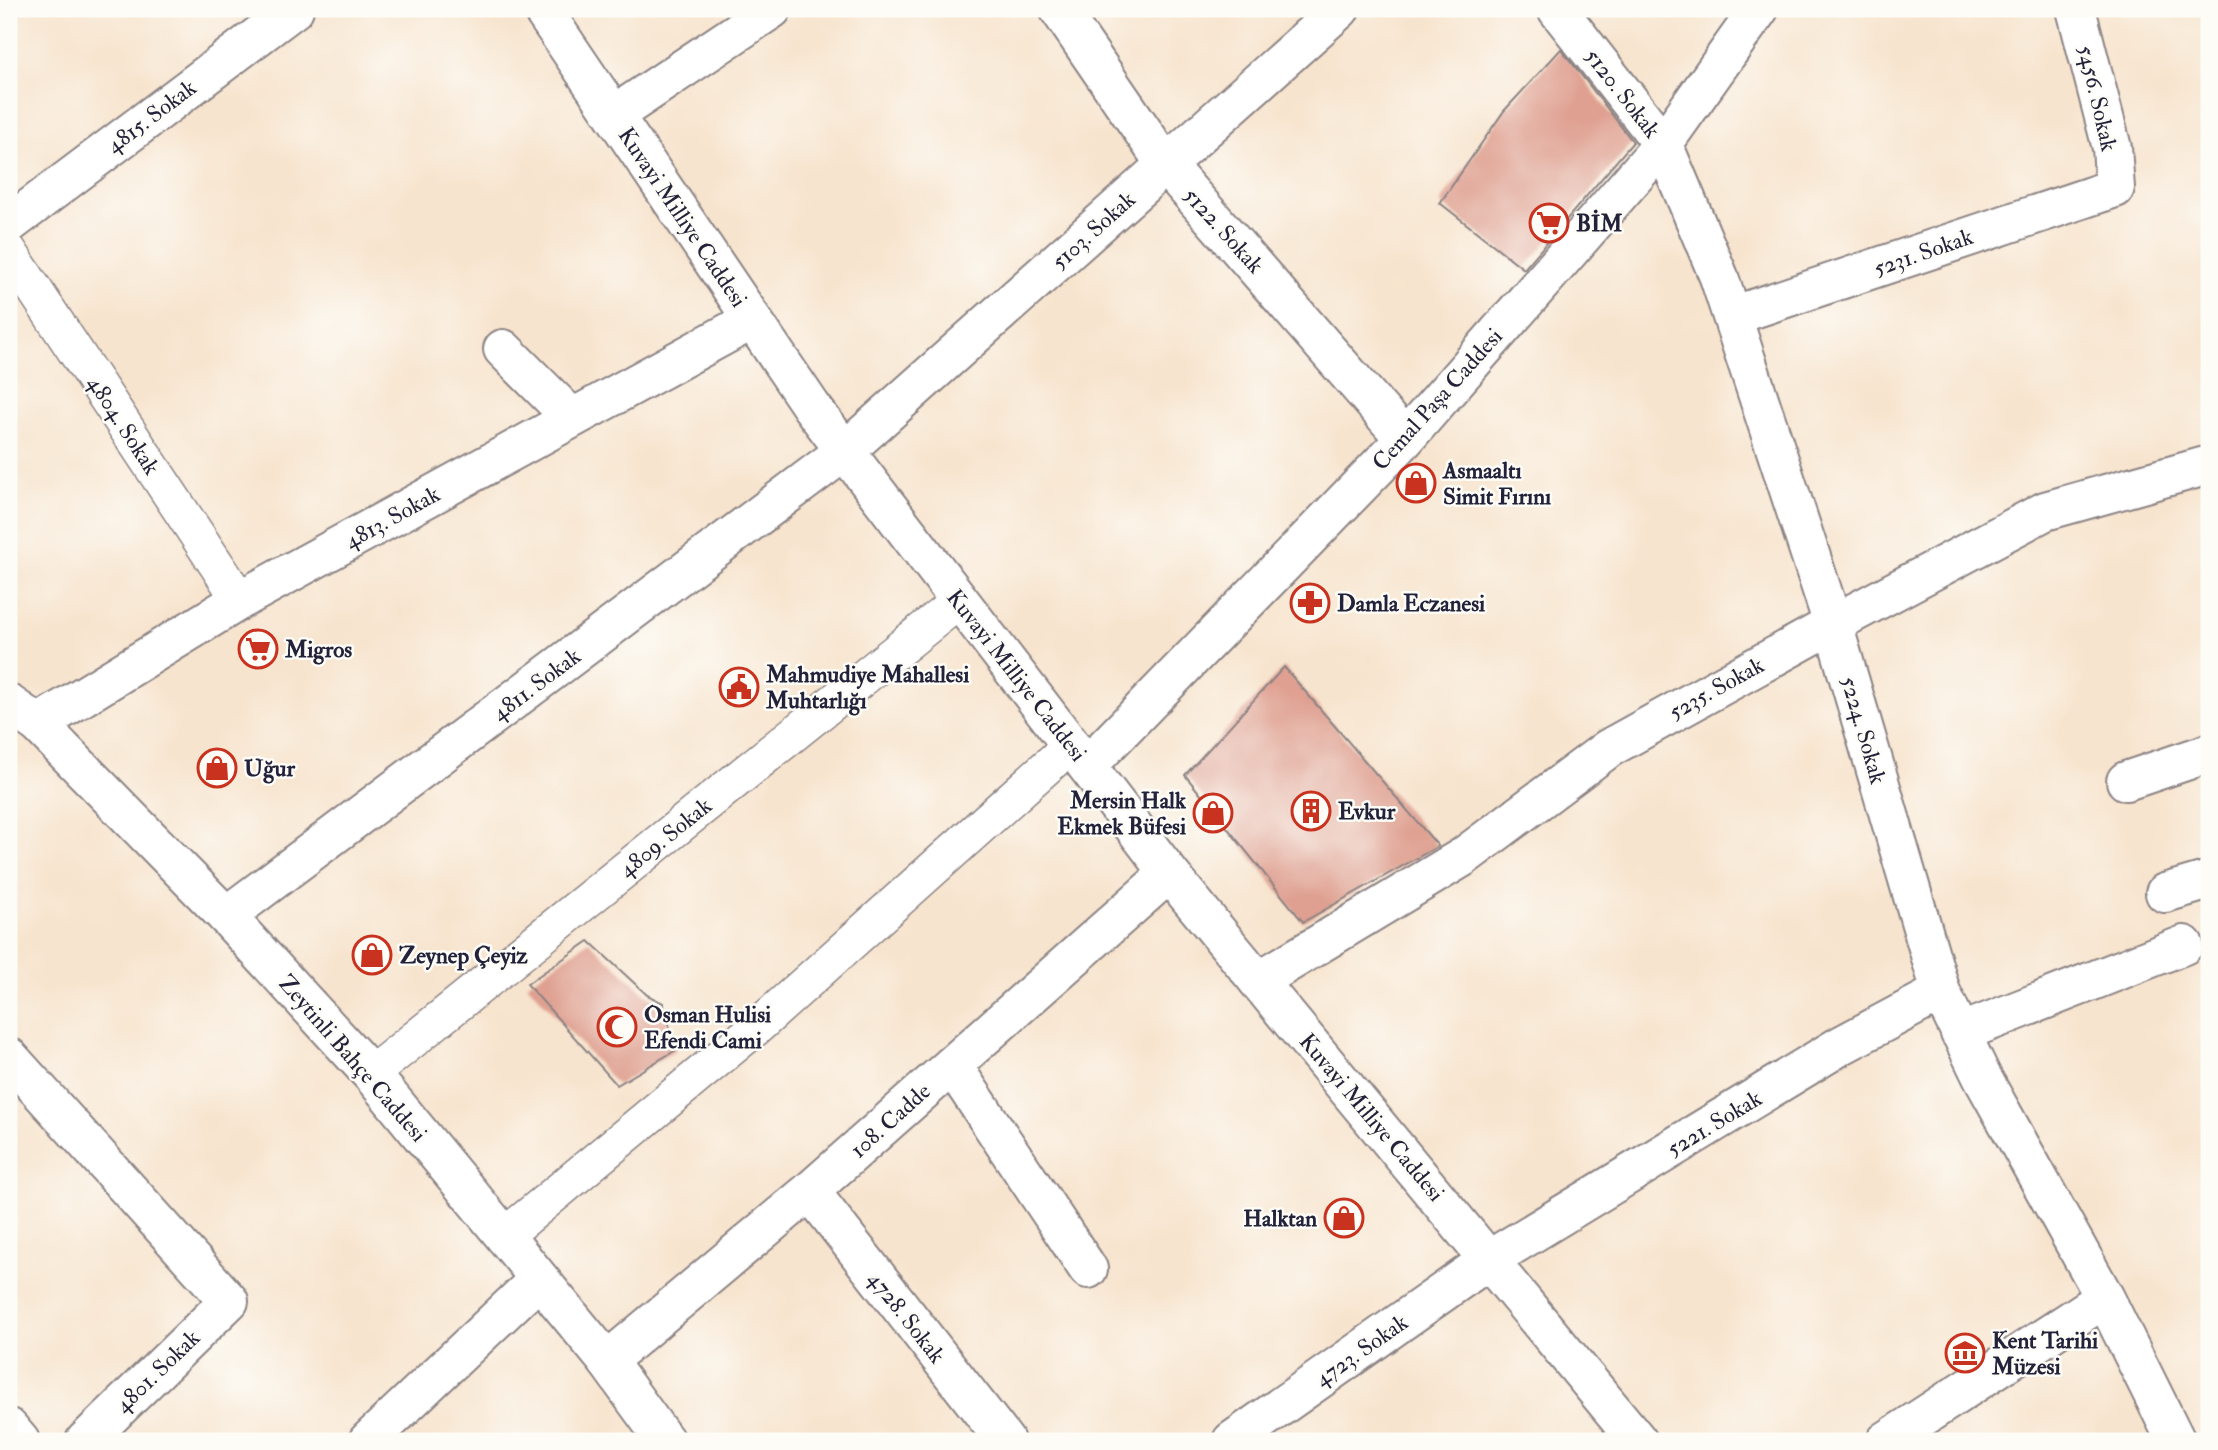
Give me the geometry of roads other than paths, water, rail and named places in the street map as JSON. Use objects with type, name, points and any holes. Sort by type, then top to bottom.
[{"type":"street","name":"4815. Sokak","points":[[9,224],[294,9]]},
{"type":"street","name":"Kuvayi Milliye Caddesi","points":[[542,9],[752,320],[845,451],[1169,873],[1638,1441]]},
{"type":"street","points":[[614,115],[772,9]]},
{"type":"street","name":"5122. Sokak","points":[[1059,9],[1166,164],[1405,439]]},
{"type":"street","name":"5103. Sokak","points":[[845,451],[1340,9]]},
{"type":"street","name":"5120. Sokak","points":[[1557,9],[1663,144]]},
{"type":"street","name":"Cemal Paşa Caddesi","points":[[1079,755],[1405,439],[1663,144],[1759,9]]},
{"type":"street","name":"5456. Sokak","points":[[2076,9],[2112,148],[2115,188]]},
{"type":"street","name":"5224. Sokak","points":[[1663,144],[1719,277],[1833,624],[1941,992],[1960,1033],[2105,1298],[2176,1441]]},
{"type":"street","name":"5231. Sokak","points":[[1732,316],[2115,188]]},
{"type":"street","name":"4804. Sokak","points":[[9,251],[240,600]]},
{"type":"street","name":"4813. Sokak","points":[[23,714],[240,600],[752,320]]},
{"type":"street","points":[[503,349],[572,418]]},
{"type":"street","name":"4811. Sokak","points":[[226,916],[845,451]]},
{"type":"street","name":"5235. Sokak","points":[[1258,981],[1463,858],[1609,748],[1833,624],[2045,511],[2209,465]]},
{"type":"street","name":"4809. Sokak","points":[[371,1074],[960,600]]},
{"type":"street","name":"Zeytinli Bahçe Caddesi","points":[[23,714],[226,916],[371,1074],[607,1361],[665,1441]]},
{"type":"street","points":[[2126,781],[2209,753]]},
{"type":"street","points":[[503,1237],[1079,755]]},
{"type":"street","name":"108. Cadde","points":[[607,1361],[810,1191],[1169,873]]},
{"type":"street","points":[[2165,893],[2209,880]]},
{"type":"street","points":[[1960,1033],[2183,945]]},
{"type":"street","name":"5221. Sokak","points":[[1490,1259],[1840,1046],[1941,992]]},
{"type":"street","name":"4801. Sokak","points":[[9,1056],[229,1301],[85,1441]]},
{"type":"street","points":[[952,1065],[1088,1269]]},
{"type":"street","name":"4728. Sokak","points":[[810,1191],[1005,1441]]},
{"type":"street","name":"4723. Sokak","points":[[1232,1441],[1490,1259]]},
{"type":"street","points":[[368,1441],[538,1280]]},
{"type":"street","points":[[1886,1441],[2105,1298]]},
{"type":"street","points":[[9,1428],[20,1441]]},
{"type":"place","name":"BİM","points":[[1549,223]]},
{"type":"place","name":"Asmaaltı Simit Fırını","points":[[1416,483]]},
{"type":"place","name":"Damla Eczanesi","points":[[1310,603]]},
{"type":"place","name":"Migros","points":[[258,649]]},
{"type":"place","name":"Mahmudiye Mahallesi Muhtarlığı","points":[[739,687]]},
{"type":"place","name":"Uğur","points":[[217,768]]},
{"type":"place","name":"Evkur","points":[[1311,811]]},
{"type":"place","name":"Mersin Halk Ekmek Büfesi","points":[[1213,813]]},
{"type":"place","name":"Zeynep Çeyiz","points":[[372,955]]},
{"type":"place","name":"Osman Hulisi Efendi Cami","points":[[617,1027]]},
{"type":"place","name":"Halktan","points":[[1344,1218]]},
{"type":"place","name":"Kent Tarihi Müzesi","points":[[1965,1353]]}]
